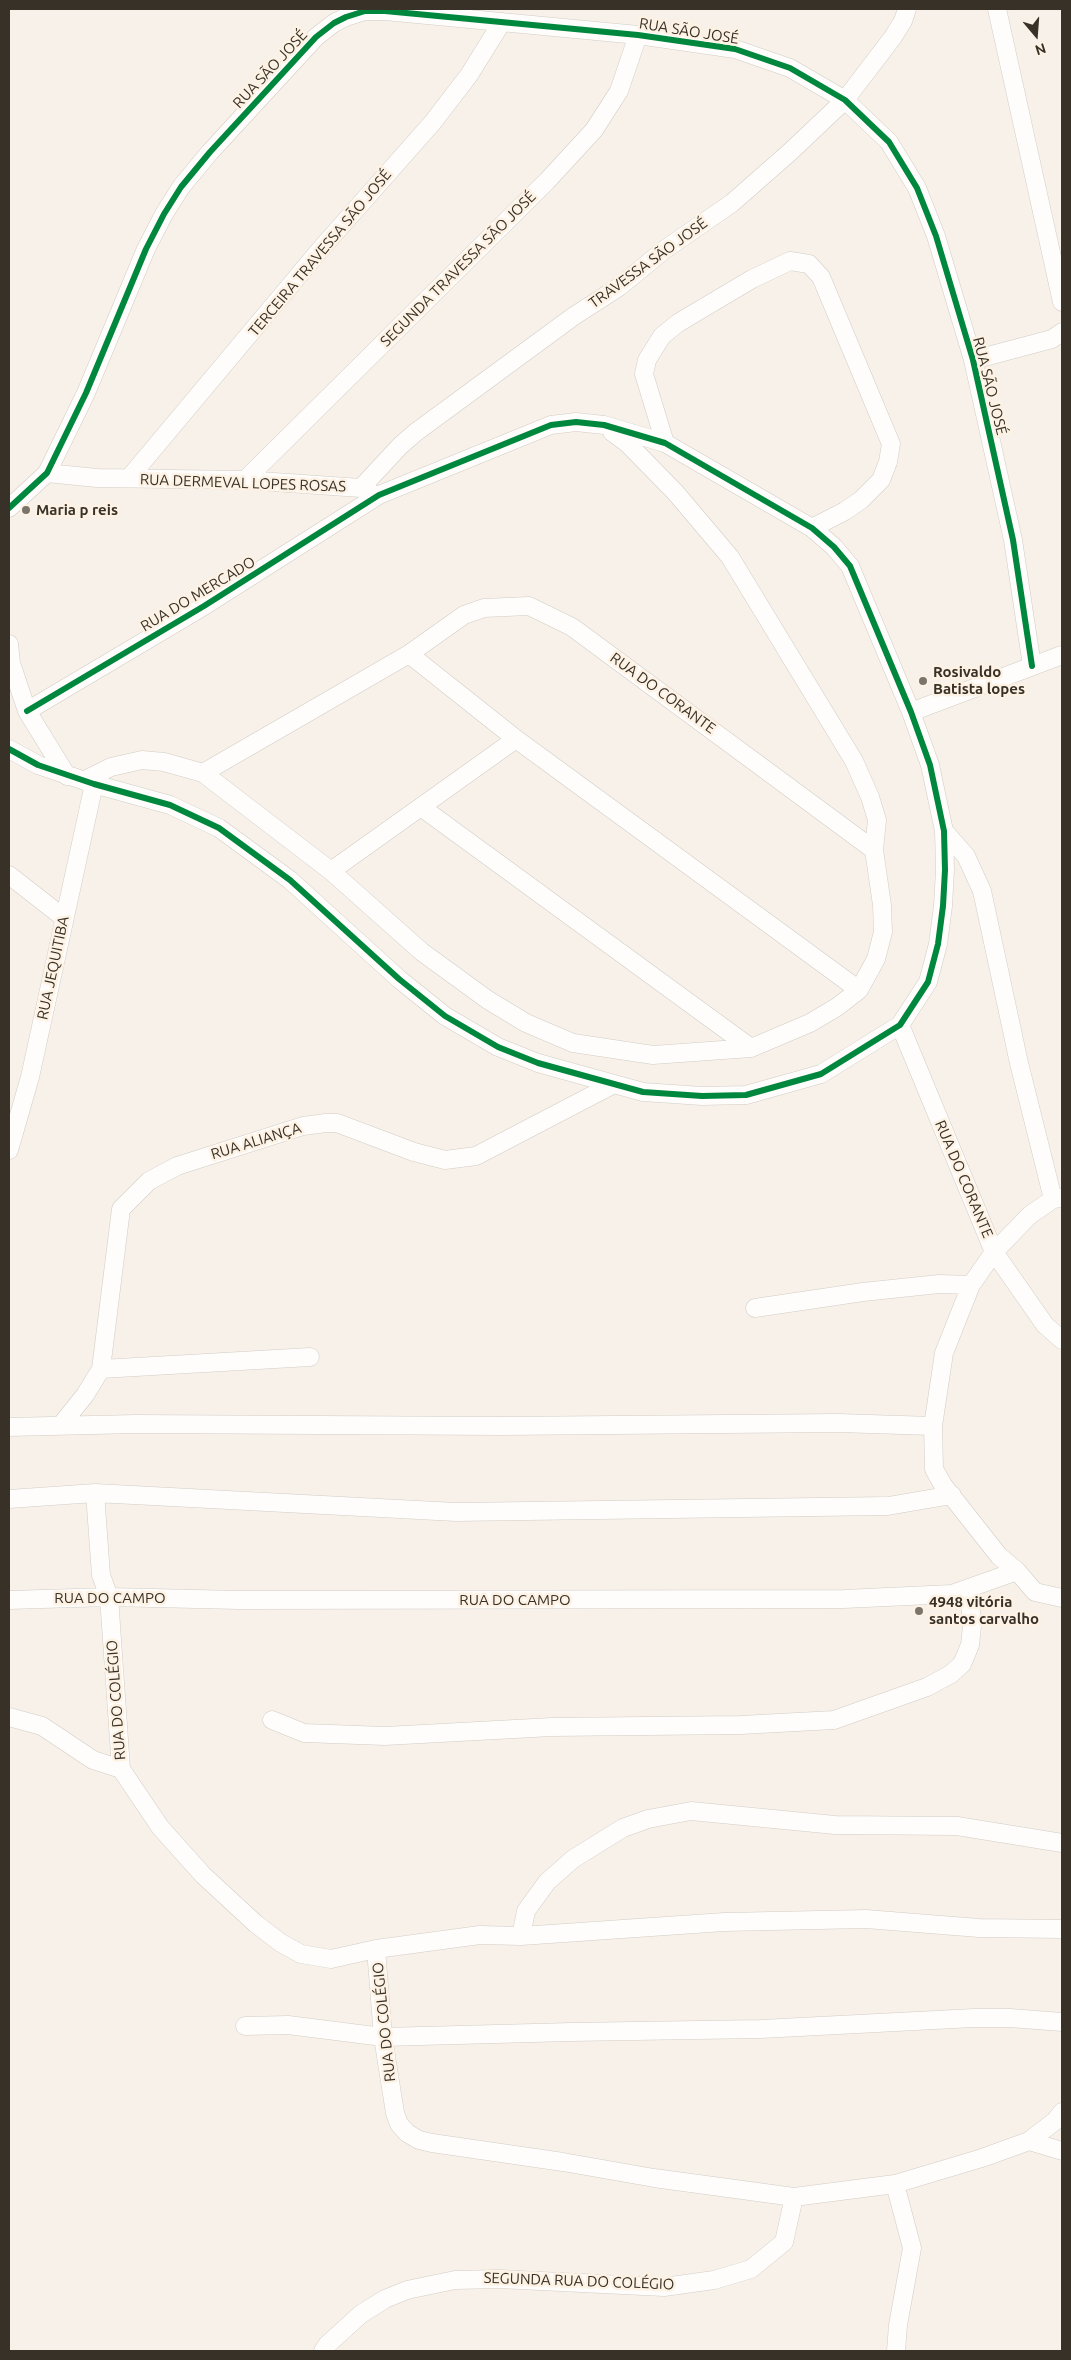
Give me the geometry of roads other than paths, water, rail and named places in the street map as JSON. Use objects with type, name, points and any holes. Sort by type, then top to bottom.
[{"type":"street","name":"TRAVESSA SÃO JOSÉ","points":[[361,488],[400,446],[416,432],[574,316],[619,287],[664,250],[732,202],[845,100],[893,37],[903,21],[907,9]]},
{"type":"street","points":[[998,9],[1062,302]]},
{"type":"street","name":"RUA SÃO JOSÉ","points":[[47,473],[86,394],[146,249],[164,214],[181,188],[210,152],[316,37],[346,17],[365,11],[385,11],[638,35],[735,49],[790,68],[845,100],[889,142],[917,188],[936,236],[973,360],[1013,540],[1032,666]]},
{"type":"street","name":"TERCEIRA TRAVESSA SÃO JOSÉ","points":[[129,478],[319,251],[433,122],[469,75],[502,22]]},
{"type":"street","name":"SEGUNDA TRAVESSA SÃO JOSÉ","points":[[245,480],[547,181],[594,130],[619,91],[638,35]]},
{"type":"street","points":[[665,443],[644,374],[647,360],[662,336],[678,323],[752,279],[790,261],[809,264],[821,277],[891,444],[888,462],[881,480],[861,500],[845,512],[812,528]]},
{"type":"street","points":[[973,360],[1052,339],[1062,332]]},
{"type":"street","points":[[9,749],[38,765],[68,776],[170,805],[219,828],[290,880],[399,978],[445,1016],[498,1047],[538,1063],[643,1092],[702,1096],[746,1095],[821,1074],[900,1025],[928,982],[938,944],[945,870],[944,831],[930,765],[911,712],[850,566],[834,547],[812,528],[665,443],[604,425],[576,422],[551,425],[379,495]]},
{"type":"street","points":[[89,782],[111,767],[142,760],[164,762],[203,773],[331,871],[422,952],[488,1000],[526,1023],[573,1043],[653,1055],[751,1048],[810,1023],[837,1007],[859,990],[876,959],[883,932],[882,905],[874,850],[878,820],[854,760],[730,557],[675,492],[627,443],[604,425]]},
{"type":"street","points":[[9,508],[47,473]]},
{"type":"street","name":"RUA DERMEVAL LOPES ROSAS","points":[[47,473],[72,476],[245,480],[361,488],[379,495]]},
{"type":"street","name":"RUA DO MERCADO","points":[[27,711],[204,606],[379,495]]},
{"type":"street","name":"RUA DO CORANTE","points":[[203,773],[409,654],[464,615],[484,608],[529,606],[572,627],[874,850]]},
{"type":"street","points":[[9,644],[11,663],[27,711],[68,776]]},
{"type":"street","points":[[409,654],[516,739],[859,990]]},
{"type":"street","points":[[911,712],[1062,655]]},
{"type":"street","points":[[331,871],[516,739]]},
{"type":"street","name":"RUA JEQUITIBA","points":[[9,1150],[30,1076],[64,918],[89,782]]},
{"type":"street","points":[[421,807],[751,1048]]},
{"type":"street","points":[[944,831],[966,856],[982,891],[1019,1063],[1058,1199],[1039,1207],[994,1252],[1045,1324],[1062,1340]]},
{"type":"street","points":[[9,875],[64,918]]},
{"type":"street","name":"RUA DO CORANTE","points":[[900,1025],[994,1252],[971,1285],[944,1352],[933,1426],[934,1469],[999,1556],[1017,1571],[1035,1592],[1062,1598]]},
{"type":"street","name":"RUA ALIANÇA","points":[[61,1425],[85,1395],[101,1369],[122,1209],[150,1180],[177,1166],[289,1130],[326,1123],[337,1123],[414,1152],[445,1160],[476,1156],[614,1084]]},
{"type":"street","points":[[755,1308],[863,1292],[939,1284],[971,1285]]},
{"type":"street","points":[[101,1369],[310,1357]]},
{"type":"street","points":[[9,1427],[61,1425],[502,1426],[838,1422],[933,1426]]},
{"type":"street","points":[[9,1499],[95,1493],[456,1512],[888,1506],[926,1501],[952,1495]]},
{"type":"street","name":"RUA DO COLÉGIO","points":[[95,1493],[101,1575],[109,1597],[121,1769],[160,1827],[203,1875],[256,1924],[281,1943],[301,1954],[331,1959],[376,1949],[383,2037],[399,2124],[406,2133],[419,2140],[654,2178],[794,2197]]},
{"type":"street","name":"RUA DO CAMPO","points":[[9,1600],[109,1597],[239,1600],[834,1599],[952,1594],[1017,1571]]},
{"type":"street","points":[[272,1720],[304,1733],[385,1736],[552,1727],[740,1725],[834,1720],[927,1687],[951,1674],[962,1664],[970,1644],[972,1626],[969,1588]]},
{"type":"street","points":[[9,1717],[42,1726],[93,1760],[121,1769]]},
{"type":"street","points":[[521,1936],[526,1911],[547,1882],[573,1859],[623,1828],[648,1819],[691,1810],[834,1825],[956,1826],[1062,1843]]},
{"type":"street","points":[[376,1949],[480,1935],[521,1936],[724,1922],[847,1920],[979,1928],[1062,1929]]},
{"type":"street","points":[[245,2026],[288,2025],[383,2037],[760,2029],[974,2018],[1010,2018],[1062,2022]]},
{"type":"street","points":[[794,2197],[895,2184],[982,2158],[1029,2141],[1055,2121],[1062,2112]]},
{"type":"street","points":[[1029,2141],[1062,2150]]},
{"type":"street","points":[[895,2184],[912,2248],[898,2325],[896,2351]]},
{"type":"street","name":"SEGUNDA RUA DO COLÉGIO","points":[[323,2351],[327,2345],[361,2314],[386,2299],[407,2290],[455,2280],[499,2279],[664,2287],[714,2280],[751,2269],[784,2242],[794,2197]]},
{"type":"place","name":"Maria p reis","points":[[26,510]]},
{"type":"place","name":"Rosivaldo Batista lopes","points":[[923,681]]},
{"type":"place","name":"4948 vitória santos carvalho","points":[[919,1611]]}]
